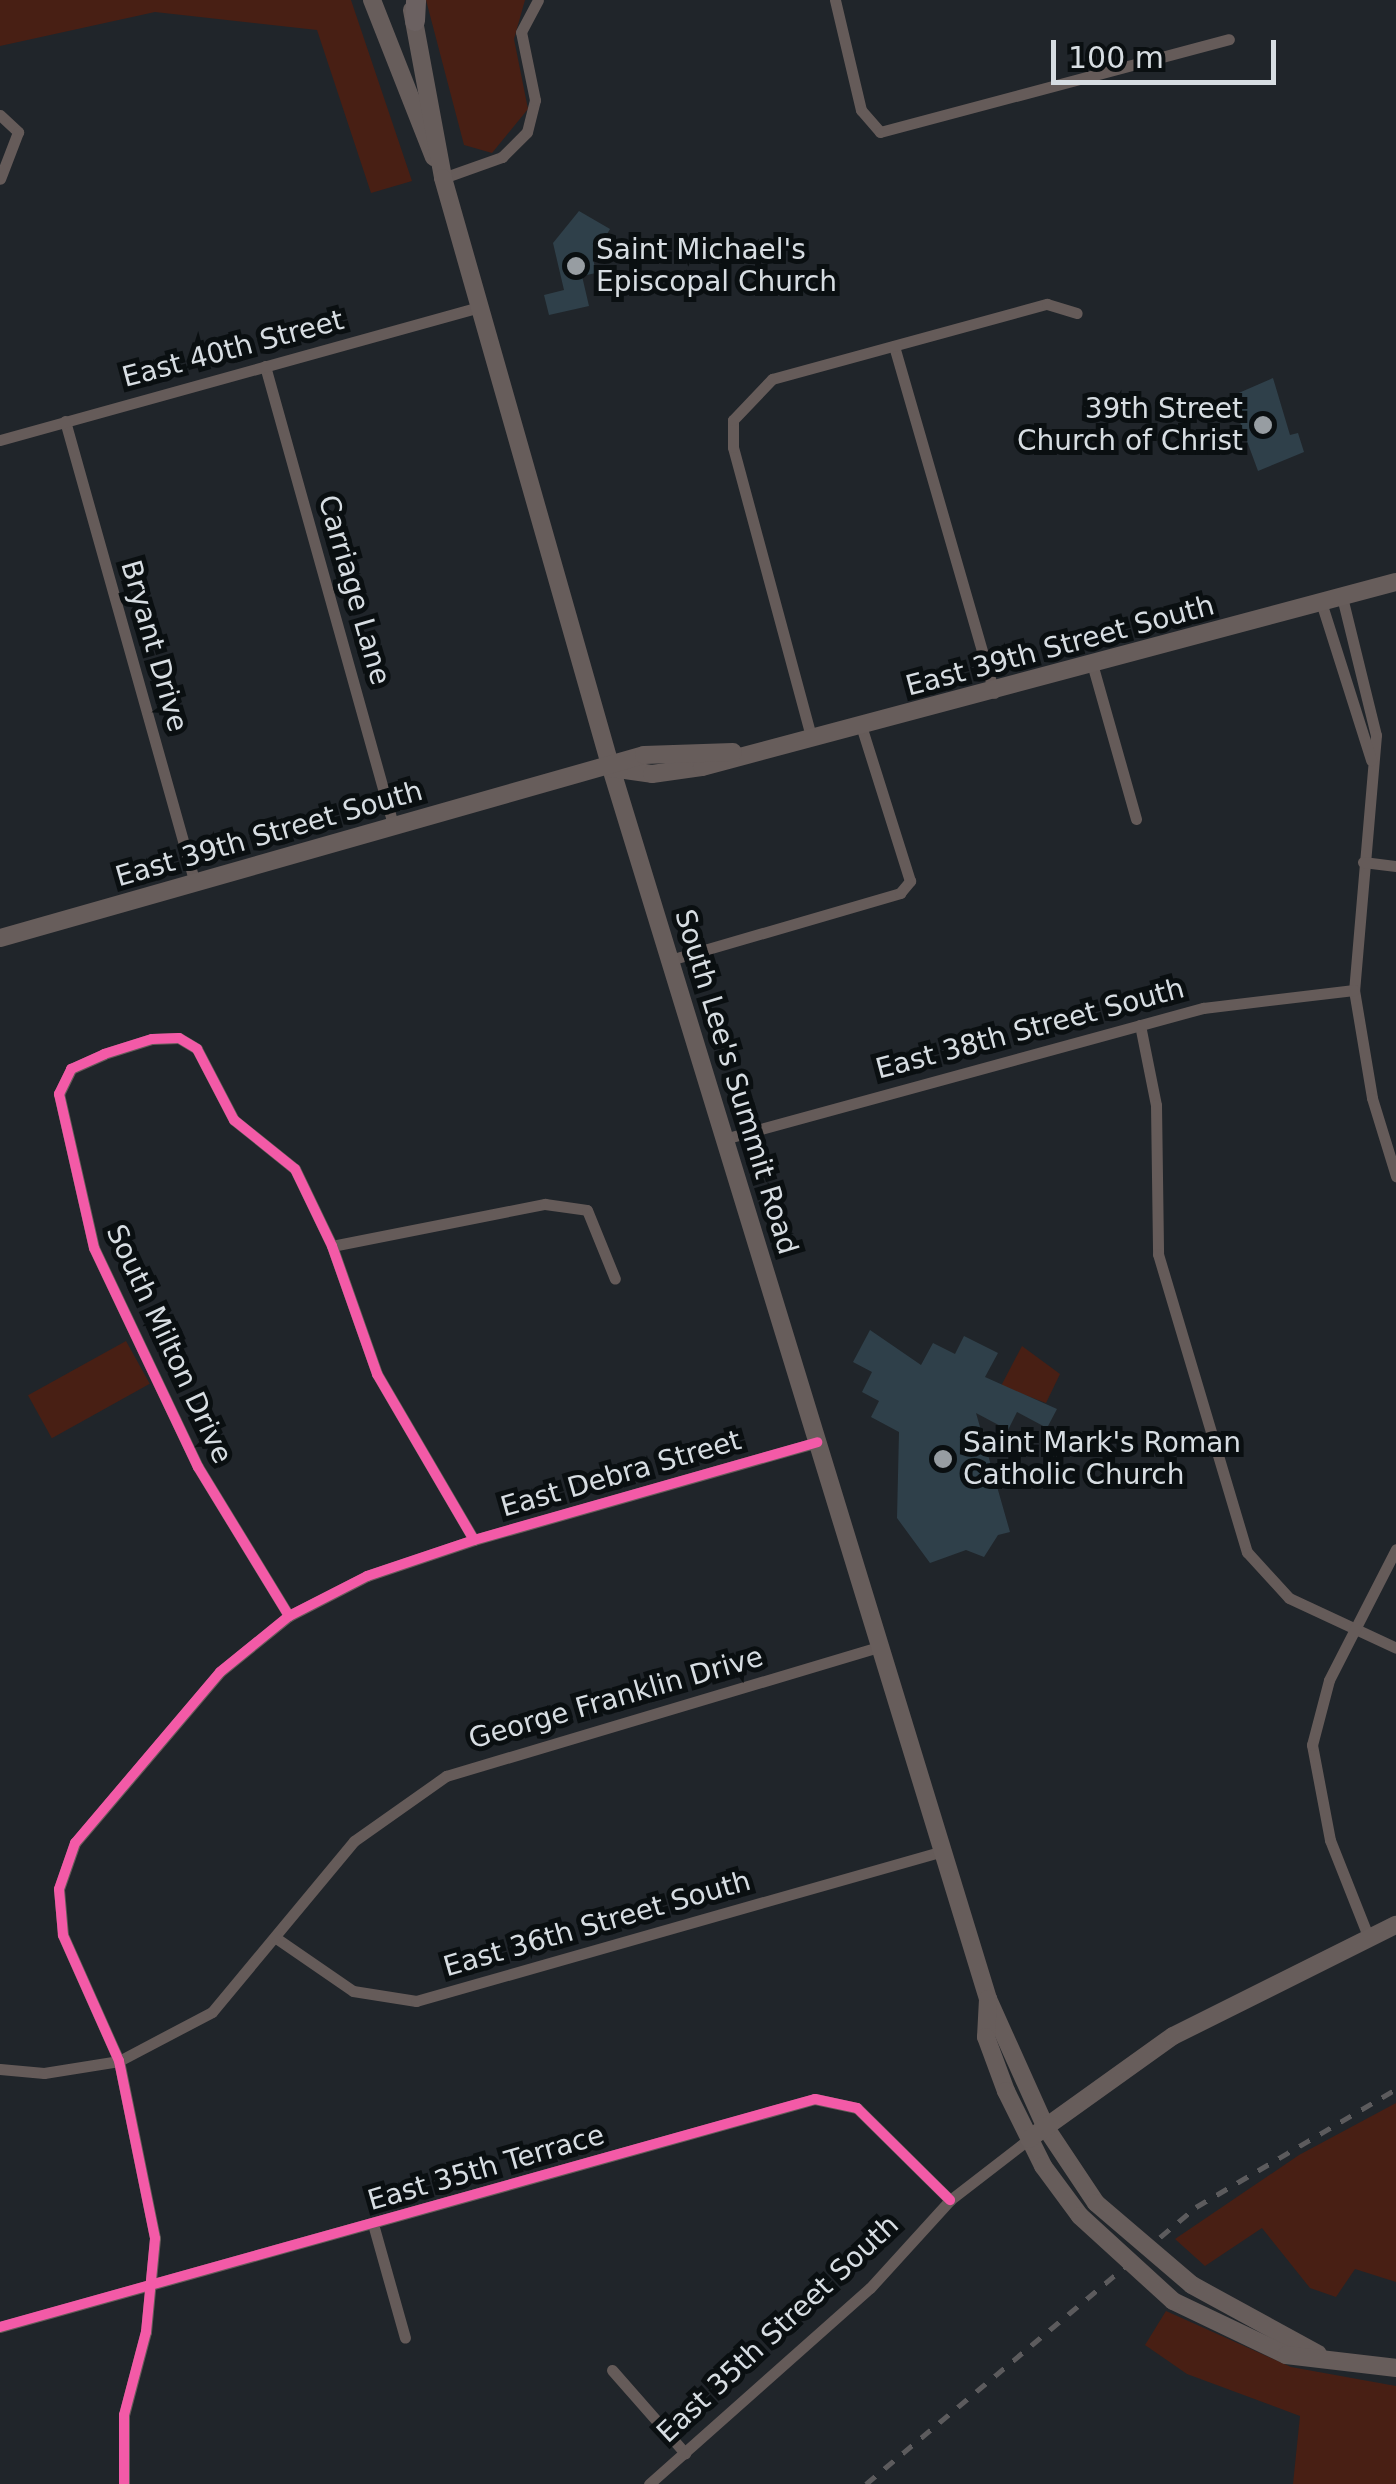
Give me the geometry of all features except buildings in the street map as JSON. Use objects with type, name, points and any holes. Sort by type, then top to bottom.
[{"type":"main road","name":"South Lee's Summit Road","points":[[372,0],[394,72],[443,178]]},
{"type":"main road","name":"South Lee's Summit Road","points":[[413,7],[443,178],[610,768],[988,1999],[1046,2128],[1096,2203],[1192,2285],[1318,2354]]},
{"type":"main road","name":"East 39th Street South","points":[[0,938],[662,752],[736,752],[862,729],[1396,582]]},
{"type":"main road","name":"East 35th Street South","points":[[1029,2139],[1173,2036],[1396,1925]]},
{"type":"main road","name":"South Lee's Summit Road","points":[[988,1999],[986,2037],[1029,2139],[1080,2216],[1173,2301],[1286,2354],[1318,2354],[1396,2368]]},
{"type":"street","points":[[443,178],[502,157],[527,132],[535,100],[521,32],[538,0]]},
{"type":"street","points":[[835,0],[861,110],[874,128],[896,133],[1229,39]]},
{"type":"street","points":[[0,178],[18,132],[4,116]]},
{"type":"street","points":[[812,740],[732,447],[733,420],[748,398],[772,379],[1047,304],[1078,313]]},
{"type":"street","name":"East 40th Street","points":[[0,440],[480,307]]},
{"type":"street","points":[[894,346],[994,693]]},
{"type":"street","name":"Carriage Lane","points":[[264,366],[394,827]]},
{"type":"street","name":"Bryant Drive","points":[[66,421],[195,884]]},
{"type":"street","points":[[1342,596],[1375,716],[1354,990],[1396,1176]]},
{"type":"street","points":[[1321,602],[1372,760]]},
{"type":"street","points":[[1093,667],[1136,819]]},
{"type":"street","points":[[670,960],[882,902],[910,881],[862,729]]},
{"type":"street","points":[[1363,862],[1396,866]]},
{"type":"street","name":"East 38th Street South","points":[[724,1138],[1140,1025],[1256,998],[1354,990]]},
{"type":"street","points":[[1140,1025],[1156,1105],[1158,1254],[1247,1552],[1289,1598],[1396,1648]]},
{"type":"street","name":"South Milton Drive","points":[[289,1616],[198,1467],[94,1248],[62,1126],[60,1094],[71,1069],[179,1038],[198,1048],[234,1120],[295,1169],[332,1246]]},
{"type":"street","points":[[474,1540],[377,1374],[332,1246],[545,1204],[587,1210],[615,1279]]},
{"type":"street","name":"East Debra Street","points":[[124,2484],[124,2415],[152,2285],[155,2238],[119,2061],[67,1952],[59,1908],[65,1866],[93,1816],[220,1672],[289,1616],[367,1576],[474,1540],[817,1442]]},
{"type":"street","points":[[1368,1936],[1330,1840],[1312,1766],[1329,1680],[1396,1549]]},
{"type":"street","name":"George Franklin Drive","points":[[0,2069],[44,2073],[119,2061],[212,2012],[354,1840],[446,1776],[880,1647]]},
{"type":"street","name":"East 36th Street South","points":[[276,1938],[353,1991],[416,2001],[943,1851]]},
{"type":"street","name":"East 35th Terrace","points":[[0,2327],[815,2099],[857,2108],[950,2200]]},
{"type":"street","name":"East 35th Street South","points":[[649,2484],[870,2288],[950,2200],[1029,2139]]},
{"type":"street","points":[[372,2224],[405,2338]]},
{"type":"street","points":[[612,2370],[685,2453]]},
{"type":"shaded area","points":[[0,0],[351,0],[412,181],[371,193],[317,30],[155,12],[0,46]]},
{"type":"shaded area","points":[[426,0],[525,0],[514,39],[528,109],[492,153],[464,145]]},
{"type":"shaded area","points":[[126,1341],[150,1384],[52,1438],[28,1395]]},
{"type":"shaded area","points":[[1022,1346],[1060,1374],[1046,1403],[1001,1386]]},
{"type":"shaded area","points":[[1396,2103],[1396,2282],[1355,2269],[1336,2297],[1310,2288],[1262,2228],[1205,2266],[1175,2239],[1299,2155]]},
{"type":"shaded area","points":[[1166,2311],[1291,2367],[1396,2386],[1396,2484],[1293,2484],[1300,2416],[1187,2374],[1145,2345]]},
{"type":"railway","points":[[866,2484],[1196,2207],[1396,2089]]},
{"type":"cycle path","points":[[289,1616],[198,1467],[94,1248],[59,1094],[71,1069],[104,1054],[152,1039],[179,1038],[197,1049],[234,1120],[295,1169],[332,1246],[377,1374],[474,1540]]},
{"type":"cycle path","points":[[124,2484],[124,2415],[146,2332],[155,2238],[119,2061],[63,1935],[59,1889],[75,1843],[220,1672],[289,1616],[367,1576],[474,1540],[817,1442]]},
{"type":"cycle path","points":[[0,2327],[815,2099],[857,2108],[950,2200]]},
{"type":"place","name":"Saint Michael's Episcopal Church","points":[[576,266]]},
{"type":"place","name":"39th Street Church of Christ","points":[[1263,425]]},
{"type":"place","name":"Saint Mark's Roman Catholic Church","points":[[943,1459]]}]
